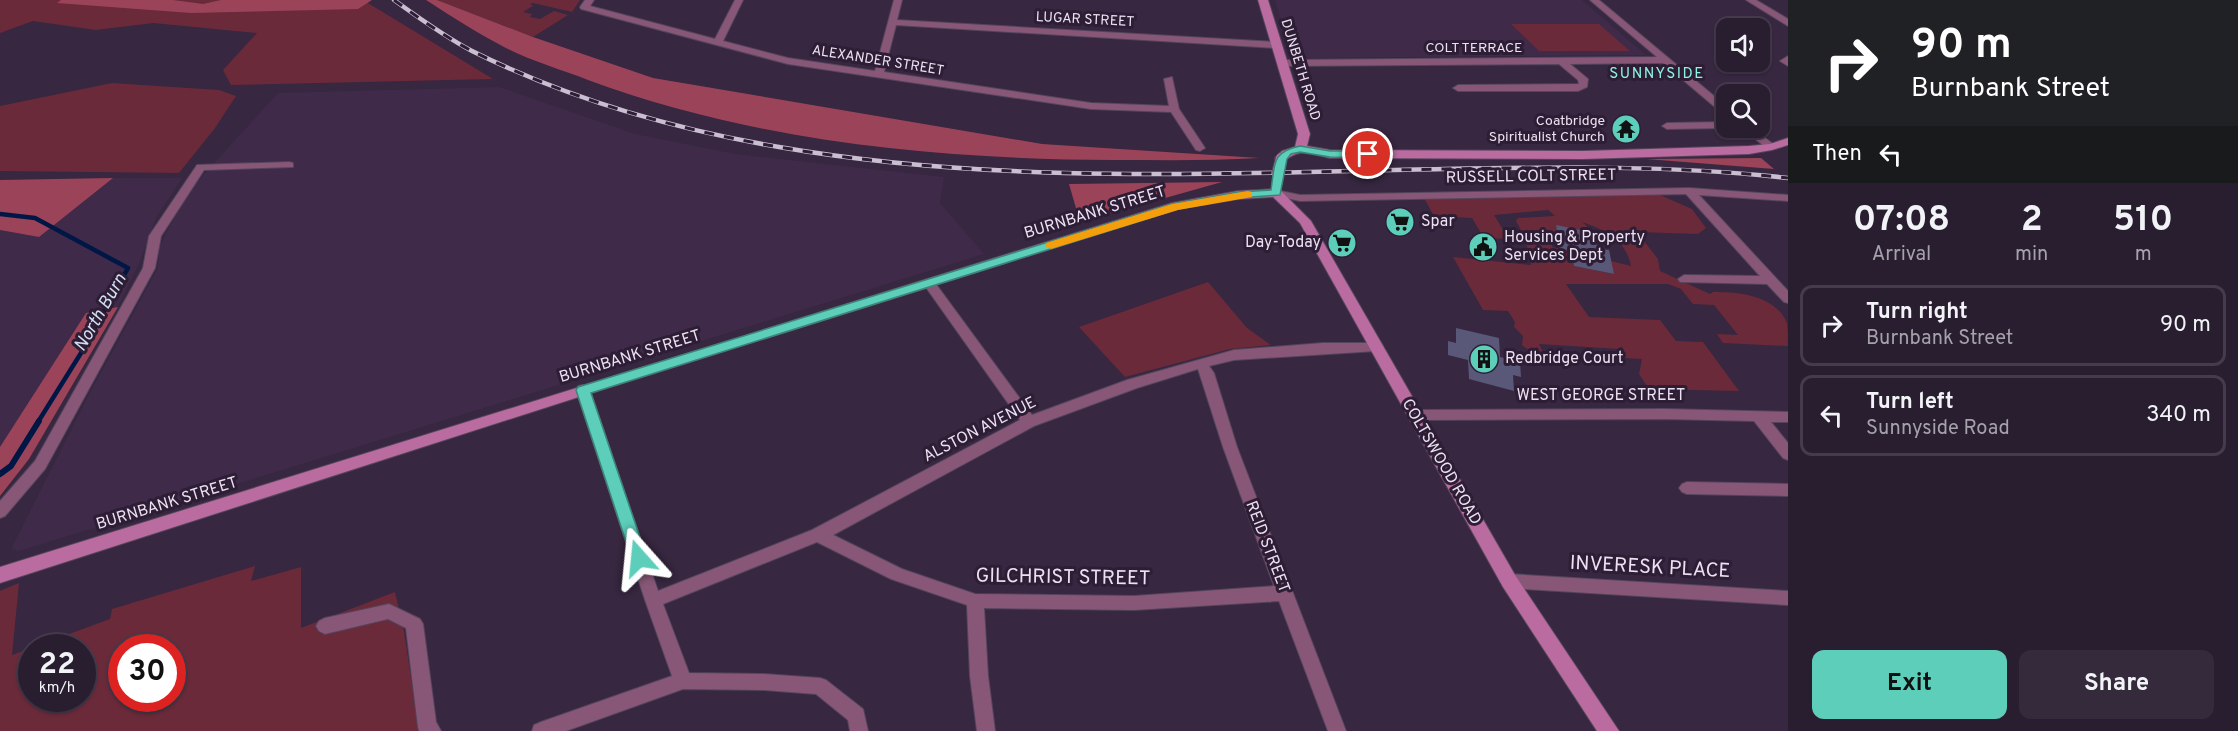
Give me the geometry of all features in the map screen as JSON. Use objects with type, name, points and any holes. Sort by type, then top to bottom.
[{"type":"main road","name":"DUNBETH ROAD","points":[[1263,0],[1304,134],[1304,142],[1300,149]]},
{"type":"main road","points":[[1276,193],[1281,158],[1288,152],[1300,149],[1330,154],[1584,155],[1749,150],[1772,147],[1788,141]]},
{"type":"main road","name":"BURNBANK STREET","points":[[0,575],[583,390],[1176,206],[1238,195],[1276,193]]},
{"type":"main road","name":"COLTSWOOD ROAD","points":[[1276,193],[1305,221],[1509,581],[1609,731]]},
{"type":"street","points":[[718,42],[739,0]]},
{"type":"street","points":[[879,75],[898,0]]},
{"type":"street","points":[[1594,0],[1716,102]]},
{"type":"street","points":[[1750,0],[1788,23]]},
{"type":"street","name":"ALEXANDER STREET","points":[[587,4],[788,61],[1091,106],[1174,109]]},
{"type":"street","name":"LUGAR STREET","points":[[893,22],[1276,45]]},
{"type":"street","points":[[1788,58],[1785,61],[1788,63]]},
{"type":"street","name":"COLT TERRACE","points":[[1282,63],[1666,60]]},
{"type":"street","points":[[1458,88],[1578,88],[1584,85],[1583,79],[1563,62]]},
{"type":"street","points":[[1170,79],[1174,109],[1200,148]]},
{"type":"street","points":[[1667,126],[1716,125]]},
{"type":"street","points":[[1760,138],[1772,147]]},
{"type":"street","points":[[0,512],[40,465],[149,268],[154,236],[201,167],[289,165]]},
{"type":"street","points":[[1689,190],[1788,299]]},
{"type":"street","name":"RUSSELL COLT STREET","points":[[1276,193],[1300,198],[1689,190],[1788,198]]},
{"type":"street","points":[[1684,279],[1771,280]]},
{"type":"street","points":[[929,283],[1029,422]]},
{"type":"street","name":"ALSTON AVENUE","points":[[652,600],[818,535],[1029,422],[1132,384],[1202,363],[1255,353],[1376,346]]},
{"type":"street","name":"REID STREET","points":[[1202,363],[1230,447],[1337,731]]},
{"type":"street","points":[[583,390],[652,600],[682,681]]},
{"type":"street","name":"WEST GEORGE STREET","points":[[1414,415],[1665,414],[1788,417]]},
{"type":"street","points":[[1758,416],[1788,454]]},
{"type":"street","points":[[1687,488],[1788,490]]},
{"type":"street","name":"GILCHRIST STREET","points":[[818,535],[897,574],[975,601],[1134,603],[1284,593]]},
{"type":"street","name":"INVERESK PLACE","points":[[1509,581],[1788,597]]},
{"type":"street","points":[[975,601],[979,676],[986,731]]},
{"type":"street","points":[[325,626],[389,611],[414,624],[427,728],[432,731]]},
{"type":"street","points":[[541,731],[682,681],[764,682],[820,686],[857,715],[859,731]]},
{"type":"shaded area","points":[[0,0],[363,0],[493,79],[231,85],[223,70],[257,33],[153,23],[96,30],[33,21],[0,33]]},
{"type":"shaded area","points":[[61,0],[173,0],[203,4],[221,0],[372,0],[358,9],[191,13],[57,3]]},
{"type":"shaded area","points":[[426,0],[437,0],[533,37],[653,78],[1042,144],[1259,158],[1114,160],[980,156],[847,143],[781,132],[716,119],[652,101],[535,61],[494,42]]},
{"type":"shaded area","points":[[437,0],[580,0],[572,12],[530,4],[533,6],[523,12],[532,14],[530,17],[540,19],[554,11],[568,15],[533,37]]},
{"type":"shaded area","points":[[1275,0],[1582,0],[1646,55],[1297,58],[1293,57]]},
{"type":"shaded area","points":[[1511,24],[1599,24],[1630,51],[1539,51]]},
{"type":"shaded area","points":[[112,83],[219,90],[236,96],[215,128],[179,173],[0,171],[0,106]]},
{"type":"shaded area","points":[[499,87],[635,134],[735,154],[944,177],[940,203],[984,254],[19,551],[11,549],[91,391],[158,268],[159,248],[185,195],[278,93]]},
{"type":"shaded area","points":[[1761,158],[1774,169],[1646,159]]},
{"type":"shaded area","points":[[113,178],[182,178],[157,216],[140,261],[118,307],[86,313],[0,447],[0,230],[39,237]]},
{"type":"shaded area","points":[[113,178],[39,237],[0,230],[0,180]]},
{"type":"shaded area","points":[[1222,182],[1080,222],[1069,184]]},
{"type":"shaded area","points":[[1651,191],[1692,209],[1706,228],[1698,234],[1637,232],[1658,259],[1660,271],[1710,294],[1713,292],[1745,294],[1774,306],[1787,323],[1788,346],[1723,343],[1717,334],[1738,335],[1714,305],[1693,304],[1681,289],[1668,284],[1566,284],[1589,317],[1660,320],[1676,341],[1703,342],[1739,391],[1649,389],[1639,374],[1642,359],[1625,358],[1619,349],[1539,344],[1546,358],[1537,356],[1522,345],[1523,336],[1514,327],[1515,322],[1508,311],[1483,310],[1453,257],[1531,265],[1525,238],[1516,221],[1518,218],[1555,216],[1548,210],[1494,215],[1509,239],[1484,238],[1472,218],[1434,216],[1423,196]],"holes":[[[1582,222],[1613,237],[1619,243],[1631,266],[1611,261],[1613,274],[1574,266],[1571,251],[1552,247],[1551,236],[1557,237],[1556,226],[1595,233]]]},
{"type":"shaded area","points":[[1208,282],[1247,328],[1271,345],[1230,349],[1125,377],[1079,327]]},
{"type":"shaded area","points":[[118,307],[29,459],[0,496],[0,447],[86,313]]},
{"type":"shaded area","points":[[255,566],[251,581],[301,567],[301,628],[395,592],[404,631],[419,731],[0,731],[0,591],[19,583],[12,655],[18,653],[18,712],[96,712],[96,634],[69,634],[110,619],[112,609]]},
{"type":"building","points":[[1556,225],[1595,233],[1597,248],[1609,250],[1614,274],[1574,266],[1571,251],[1559,248]]},
{"type":"building","name":"Redbridge Court","points":[[1456,328],[1499,338],[1500,357],[1520,362],[1521,377],[1513,375],[1514,391],[1469,379],[1468,360],[1448,355],[1448,341],[1456,343]]},
{"type":"waterway","name":"North Burn","points":[[0,214],[35,218],[128,268],[81,353],[38,422]]},
{"type":"waterway","name":"North Burn","points":[[0,474],[11,466],[39,421]]},
{"type":"railway","points":[[394,0],[472,51],[584,98],[661,121],[739,140],[861,159],[944,167],[1110,174],[1573,168],[1659,169],[1788,178]]},
{"type":"slow traffic","points":[[1051,246],[1176,206],[1248,194]]},
{"type":"place","name":"Coatbridge Spiritualist Church","points":[[1626,129]]},
{"type":"place","name":"Spar","points":[[1400,222]]},
{"type":"place","name":"Day-Today","points":[[1342,243]]},
{"type":"place","name":"Housing & Property Services Dept","points":[[1483,247]]},
{"type":"place","name":"Redbridge Court","points":[[1484,359]]},
{"type":"district","name":"SUNNYSIDE","points":[[1657,74]]},
{"type":"route","points":[[639,558],[583,390],[1176,206],[1238,195],[1276,193],[1281,158],[1288,152],[1300,149],[1330,154],[1368,154]]}]
